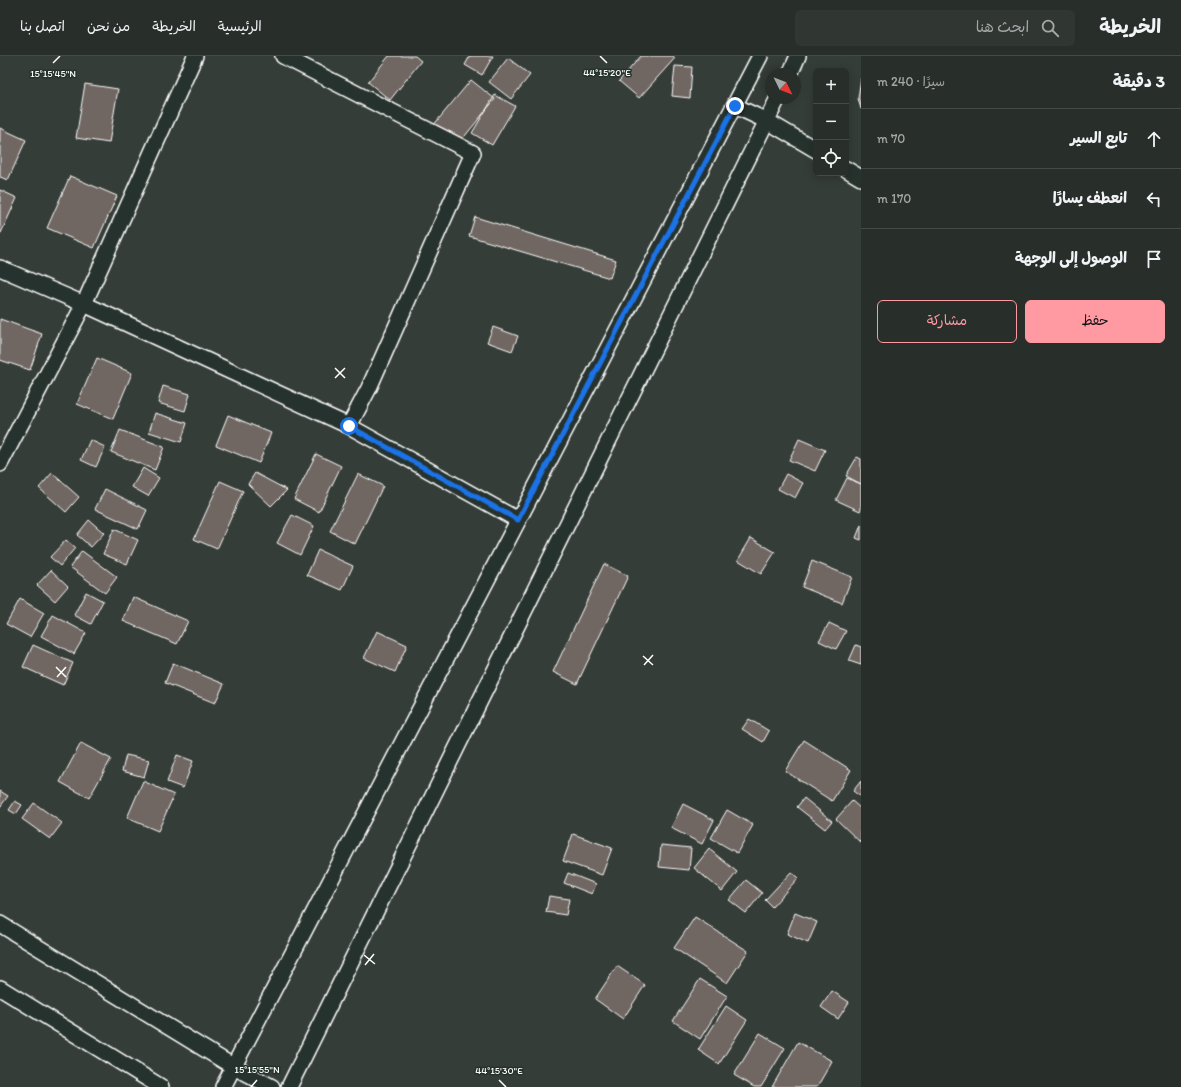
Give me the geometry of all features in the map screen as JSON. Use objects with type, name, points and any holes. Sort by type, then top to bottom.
[{"type":"street","points":[[0,464],[84,304],[195,56]]},
{"type":"street","points":[[283,56],[473,154],[370,388],[349,426]]},
{"type":"street","points":[[223,1087],[760,56]]},
{"type":"street","points":[[793,68],[798,56]]},
{"type":"street","points":[[289,1087],[775,104]]},
{"type":"street","points":[[735,106],[767,121],[813,148]]},
{"type":"street","points":[[849,171],[861,178]]},
{"type":"street","points":[[0,268],[84,304],[349,426],[518,520]]},
{"type":"street","points":[[0,924],[234,1067],[272,1087]]},
{"type":"street","points":[[0,988],[161,1087]]},
{"type":"building","points":[[389,56],[415,56],[421,61],[390,100],[368,82]]},
{"type":"building","points":[[470,56],[493,56],[482,75],[465,65]]},
{"type":"building","points":[[641,56],[673,56],[675,58],[639,98],[619,81]]},
{"type":"building","points":[[508,58],[530,75],[511,99],[489,82]]},
{"type":"building","points":[[675,66],[692,67],[690,98],[672,96]]},
{"type":"building","points":[[861,78],[861,109],[858,98]]},
{"type":"building","points":[[471,80],[495,99],[456,147],[432,127]]},
{"type":"building","points":[[85,84],[118,89],[109,143],[76,138]]},
{"type":"building","points":[[495,95],[515,106],[492,145],[472,133]]},
{"type":"building","points":[[0,128],[26,140],[8,180],[0,177]]},
{"type":"building","points":[[70,176],[117,196],[94,248],[47,228]]},
{"type":"building","points":[[0,190],[17,198],[1,233],[0,233]]},
{"type":"building","points":[[475,217],[616,260],[610,278],[469,236]]},
{"type":"building","points":[[0,319],[42,334],[30,370],[0,360]]},
{"type":"building","points":[[493,327],[518,336],[512,351],[487,342]]},
{"type":"building","points":[[97,358],[132,373],[113,419],[77,404]]},
{"type":"building","points":[[163,386],[190,394],[185,411],[158,403]]},
{"type":"building","points":[[155,413],[187,423],[181,442],[149,432]]},
{"type":"building","points":[[228,415],[271,433],[259,463],[216,445]]},
{"type":"building","points":[[120,430],[164,447],[155,470],[111,452]]},
{"type":"building","points":[[799,439],[825,450],[815,471],[789,460]]},
{"type":"building","points":[[90,440],[105,447],[96,467],[81,460]]},
{"type":"building","points":[[316,454],[341,466],[319,512],[294,499]]},
{"type":"building","points":[[857,457],[861,459],[861,484],[846,476]]},
{"type":"building","points":[[143,468],[159,478],[148,496],[132,487]]},
{"type":"building","points":[[52,473],[79,497],[66,512],[39,488]]},
{"type":"building","points":[[255,473],[287,490],[271,506],[248,484]]},
{"type":"building","points":[[358,474],[383,486],[355,544],[330,531]]},
{"type":"building","points":[[786,474],[803,483],[795,498],[778,489]]},
{"type":"building","points":[[847,478],[861,484],[860,511],[836,500]]},
{"type":"building","points":[[220,481],[243,491],[217,549],[194,539]]},
{"type":"building","points":[[105,489],[147,510],[138,529],[95,509]]},
{"type":"building","points":[[292,515],[314,526],[300,555],[277,543]]},
{"type":"building","points":[[89,520],[104,533],[91,547],[77,535]]},
{"type":"building","points":[[861,525],[861,540],[856,538]]},
{"type":"building","points":[[114,529],[138,540],[127,564],[103,554]]},
{"type":"building","points":[[751,538],[775,552],[761,574],[738,560]]},
{"type":"building","points":[[66,540],[75,548],[60,566],[50,557]]},
{"type":"building","points":[[318,550],[353,566],[342,590],[307,575]]},
{"type":"building","points":[[82,551],[117,577],[105,593],[70,567]]},
{"type":"building","points":[[812,561],[852,577],[842,603],[802,587]]},
{"type":"building","points":[[604,564],[628,576],[577,684],[553,672]]},
{"type":"building","points":[[51,570],[68,586],[55,601],[37,585]]},
{"type":"building","points":[[86,592],[103,601],[91,624],[74,615]]},
{"type":"building","points":[[133,597],[188,621],[177,644],[123,621]]},
{"type":"building","points":[[20,599],[44,613],[30,637],[6,624]]},
{"type":"building","points":[[53,615],[86,633],[74,654],[41,636]]},
{"type":"building","points":[[829,623],[846,631],[836,649],[819,641]]},
{"type":"building","points":[[377,631],[407,645],[395,672],[364,658]]},
{"type":"building","points":[[33,645],[73,663],[63,685],[23,667]]},
{"type":"building","points":[[856,645],[861,647],[861,665],[849,661]]},
{"type":"building","points":[[173,663],[224,684],[215,703],[165,683]]},
{"type":"building","points":[[749,719],[769,731],[763,742],[742,729]]},
{"type":"building","points":[[804,740],[851,770],[832,801],[785,771]]},
{"type":"building","points":[[81,743],[111,759],[89,798],[60,782]]},
{"type":"building","points":[[126,755],[149,760],[144,777],[122,771]]},
{"type":"building","points":[[177,755],[193,761],[183,788],[167,782]]},
{"type":"building","points":[[143,781],[174,795],[158,831],[127,818]]},
{"type":"building","points":[[861,781],[861,797],[853,791]]},
{"type":"building","points":[[0,791],[8,796],[0,807]]},
{"type":"building","points":[[804,798],[832,821],[825,829],[797,807]]},
{"type":"building","points":[[15,801],[22,805],[16,814],[9,810]]},
{"type":"building","points":[[852,801],[861,809],[861,843],[836,819]]},
{"type":"building","points":[[34,803],[62,823],[50,839],[22,819]]},
{"type":"building","points":[[683,804],[714,820],[702,844],[671,828]]},
{"type":"building","points":[[727,810],[753,825],[737,853],[711,838]]},
{"type":"building","points":[[573,834],[612,848],[602,875],[563,861]]},
{"type":"building","points":[[661,845],[691,848],[689,870],[659,867]]},
{"type":"building","points":[[709,849],[737,872],[722,891],[694,868]]},
{"type":"building","points":[[791,872],[798,878],[772,907],[765,900]]},
{"type":"building","points":[[568,873],[596,884],[592,894],[564,883]]},
{"type":"building","points":[[746,880],[762,893],[746,913],[729,900]]},
{"type":"building","points":[[549,896],[569,899],[566,915],[546,912]]},
{"type":"building","points":[[795,913],[817,922],[808,943],[787,934]]},
{"type":"building","points":[[695,917],[748,951],[727,983],[674,948]]},
{"type":"building","points":[[617,966],[645,985],[623,1019],[595,999]]},
{"type":"building","points":[[700,979],[727,996],[700,1039],[673,1021]]},
{"type":"building","points":[[832,991],[849,1002],[838,1019],[821,1007]]},
{"type":"building","points":[[726,1006],[747,1020],[719,1064],[698,1050]]},
{"type":"building","points":[[760,1033],[785,1048],[761,1087],[754,1087],[734,1075]]},
{"type":"building","points":[[798,1042],[832,1061],[817,1087],[772,1087]]},
{"type":"route","points":[[349,426],[518,520],[735,106]]}]
